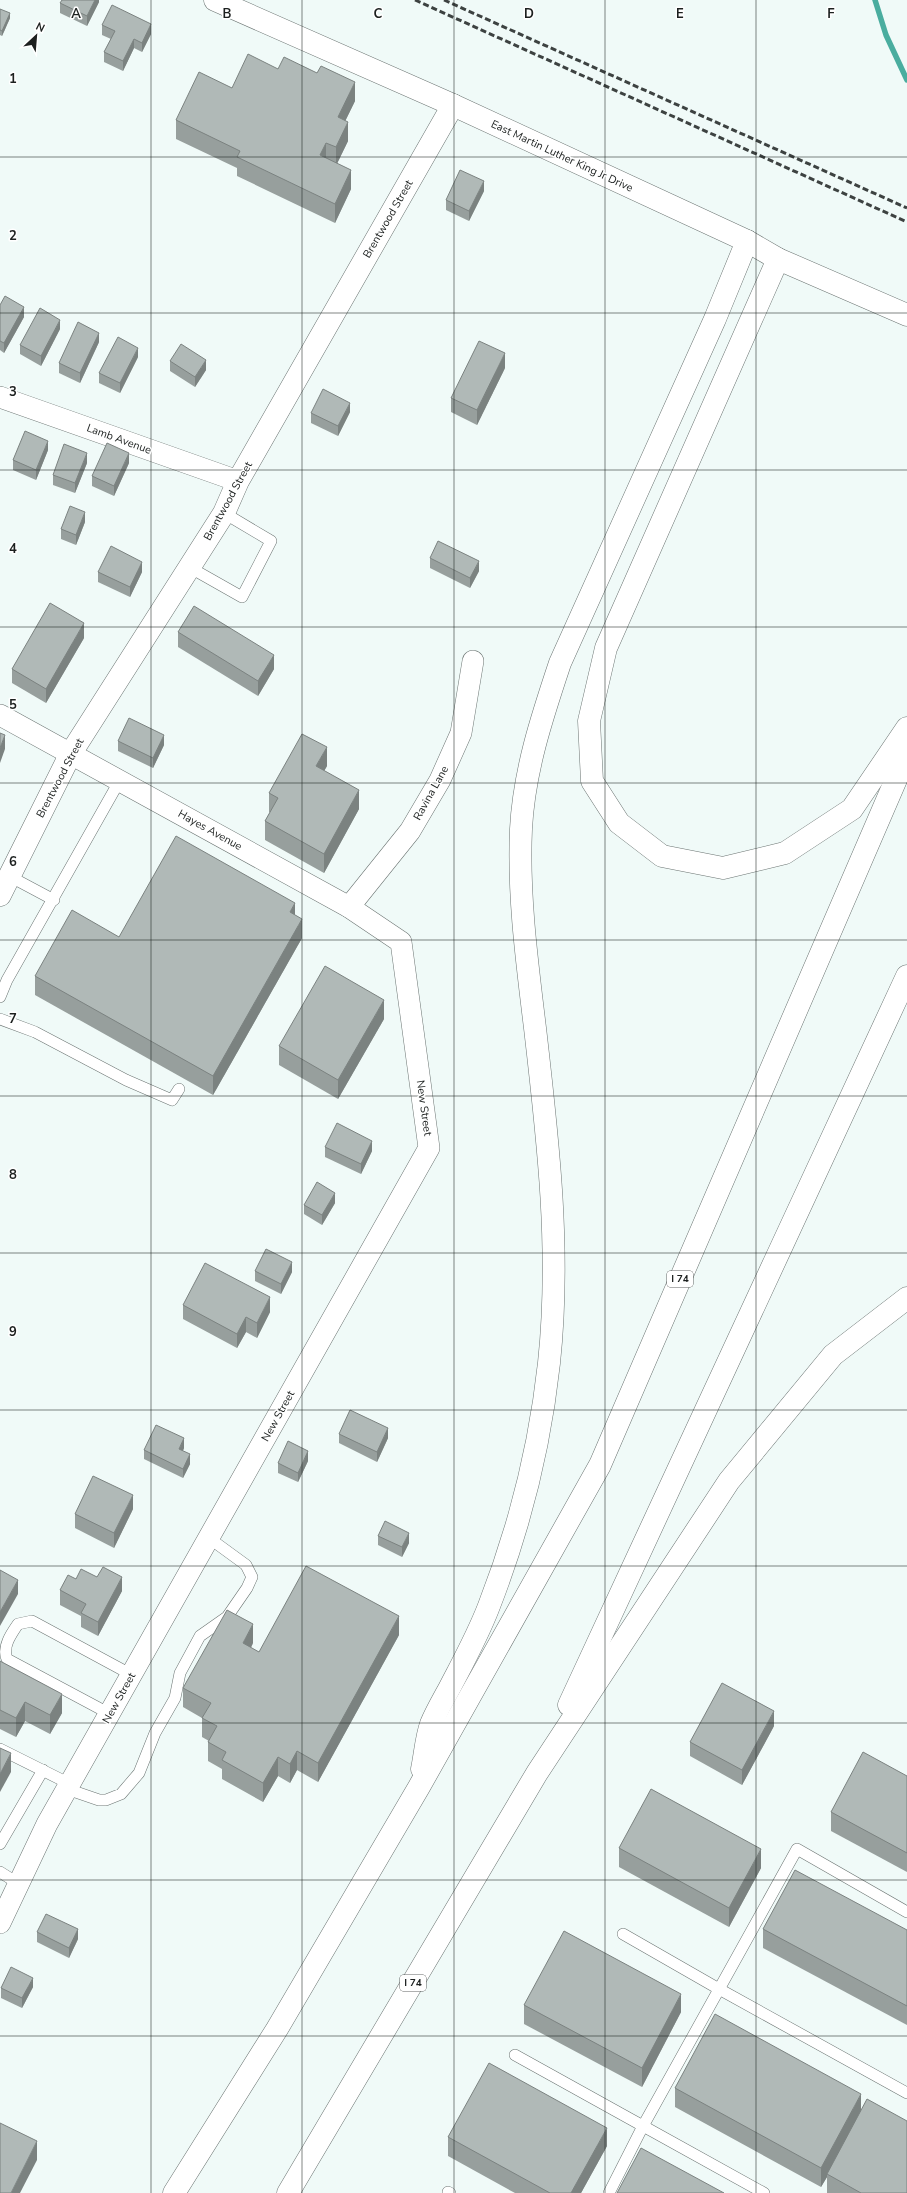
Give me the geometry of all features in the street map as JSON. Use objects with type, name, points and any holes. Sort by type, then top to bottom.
[{"type":"main road","name":"East Martin Luther King Jr Drive","points":[[215,0],[453,105],[747,241],[778,259],[907,316]]},
{"type":"main road","name":"Brentwood Street","points":[[4,886],[71,753],[224,513],[238,482],[453,105]]},
{"type":"main road","points":[[419,1787],[430,1726],[488,1608],[512,1540],[530,1474],[549,1363],[554,1291],[554,1219],[548,1142],[527,960],[521,884],[521,828],[527,776],[542,716],[560,663],[715,320],[747,241]]},
{"type":"main road","points":[[778,259],[606,648],[589,721],[592,781],[619,823],[662,856],[723,868],[786,853],[852,809],[907,728]]},
{"type":"main road","name":"I 74","points":[[174,2193],[277,2029],[419,1787],[600,1465],[907,754]]},
{"type":"main road","name":"I 74","points":[[288,2193],[538,1773],[907,976]]},
{"type":"main road","points":[[538,1773],[729,1481],[834,1355],[907,1298]]},
{"type":"street","name":"Lamb Avenue","points":[[0,397],[238,482]]},
{"type":"street","name":"Ravina Lane","points":[[349,907],[410,831],[440,780],[461,733],[473,661]]},
{"type":"street","name":"Hayes Avenue","points":[[0,716],[71,753],[349,907]]},
{"type":"street","name":"New Street","points":[[0,1923],[47,1824],[429,1148],[401,942],[349,907]]},
{"type":"lane","points":[[189,567],[242,597],[271,541],[224,513]]},
{"type":"lane","points":[[0,997],[8,980],[120,780]]},
{"type":"lane","points":[[4,886],[54,900]]},
{"type":"lane","points":[[0,1019],[36,1032],[119,1077],[172,1100],[179,1088]]},
{"type":"lane","points":[[0,1749],[42,1770],[69,1786],[99,1800],[106,1800],[121,1794],[139,1773],[155,1733],[175,1698],[180,1673],[200,1636],[227,1617],[247,1588],[252,1576],[246,1565],[209,1538]]},
{"type":"lane","points":[[110,1714],[7,1659],[5,1654],[6,1644],[13,1630],[18,1624],[32,1621],[132,1675]]},
{"type":"lane","points":[[0,1844],[42,1770]]},
{"type":"lane","points":[[609,2193],[643,2126],[797,1849],[907,1912]]},
{"type":"lane","points":[[0,1872],[19,1884]]},
{"type":"lane","points":[[623,1934],[719,1990],[907,2093]]},
{"type":"lane","points":[[515,2055],[764,2193]]},
{"type":"building","points":[[62,0],[95,0],[87,16],[60,3]]},
{"type":"building","points":[[112,5],[151,24],[142,43],[134,39],[123,61],[104,52],[115,31],[102,25]]},
{"type":"building","points":[[0,9],[10,13],[2,31],[0,30]]},
{"type":"building","points":[[248,54],[278,69],[284,57],[317,73],[321,66],[355,82],[338,117],[348,122],[336,147],[326,143],[320,155],[351,170],[335,204],[237,157],[240,151],[176,120],[199,72],[232,88]]},
{"type":"building","points":[[460,170],[484,181],[469,211],[446,200]]},
{"type":"building","points":[[5,296],[24,307],[4,343],[0,341],[0,305]]},
{"type":"building","points":[[40,308],[60,320],[41,356],[20,345]]},
{"type":"building","points":[[78,322],[99,333],[80,373],[59,363]]},
{"type":"building","points":[[118,337],[138,348],[120,383],[99,373]]},
{"type":"building","points":[[479,341],[505,353],[477,410],[451,398]]},
{"type":"building","points":[[181,344],[206,360],[195,377],[170,361]]},
{"type":"building","points":[[323,389],[350,403],[338,426],[311,413]]},
{"type":"building","points":[[25,431],[48,441],[36,470],[13,460]]},
{"type":"building","points":[[107,443],[129,453],[114,486],[92,476]]},
{"type":"building","points":[[64,444],[87,453],[75,483],[53,475]]},
{"type":"building","points":[[70,506],[85,512],[76,535],[61,529]]},
{"type":"building","points":[[438,541],[479,561],[470,578],[430,558]]},
{"type":"building","points":[[111,546],[142,562],[130,587],[98,572]]},
{"type":"building","points":[[50,603],[84,623],[46,689],[12,669]]},
{"type":"building","points":[[194,606],[274,655],[258,681],[178,632]]},
{"type":"building","points":[[129,718],[164,735],[153,758],[118,741]]},
{"type":"building","points":[[0,733],[5,735],[0,748]]},
{"type":"building","points":[[302,734],[327,747],[316,766],[359,790],[324,854],[265,821],[278,798],[269,793]]},
{"type":"building","points":[[176,836],[295,903],[290,912],[302,919],[213,1076],[35,976],[72,910],[119,937]]},
{"type":"building","points":[[325,966],[384,1000],[338,1080],[279,1046]]},
{"type":"building","points":[[337,1123],[372,1141],[361,1164],[325,1147]]},
{"type":"building","points":[[317,1182],[335,1193],[322,1215],[304,1205]]},
{"type":"building","points":[[266,1249],[292,1262],[281,1284],[255,1271]]},
{"type":"building","points":[[205,1263],[270,1297],[257,1323],[246,1317],[237,1334],[183,1305]]},
{"type":"building","points":[[350,1410],[388,1428],[377,1452],[339,1434]]},
{"type":"building","points":[[156,1425],[184,1438],[179,1449],[190,1454],[183,1469],[144,1450]]},
{"type":"building","points":[[288,1441],[308,1451],[298,1473],[278,1463]]},
{"type":"building","points":[[93,1476],[133,1495],[114,1533],[75,1514]]},
{"type":"building","points":[[385,1521],[409,1533],[402,1547],[378,1536]]},
{"type":"building","points":[[306,1566],[399,1616],[318,1763],[297,1751],[290,1764],[278,1757],[263,1783],[222,1760],[226,1752],[208,1742],[217,1726],[202,1718],[211,1703],[183,1688],[227,1610],[253,1624],[243,1643],[259,1652]]},
{"type":"building","points":[[103,1567],[122,1577],[98,1622],[81,1613],[86,1604],[60,1590],[68,1575],[76,1579],[81,1569],[97,1577]]},
{"type":"building","points":[[0,1570],[18,1580],[0,1612]]},
{"type":"building","points":[[0,1661],[62,1694],[50,1715],[25,1702],[16,1718],[0,1710]]},
{"type":"building","points":[[722,1683],[774,1711],[742,1770],[690,1742]]},
{"type":"building","points":[[0,1748],[11,1753],[0,1774]]},
{"type":"building","points":[[863,1752],[907,1776],[907,1853],[831,1812]]},
{"type":"building","points":[[651,1789],[761,1849],[729,1908],[619,1848]]},
{"type":"building","points":[[795,1870],[907,1930],[907,2006],[763,1929]]},
{"type":"building","points":[[46,1914],[78,1929],[69,1948],[37,1932]]},
{"type":"building","points":[[564,1931],[681,1994],[642,2068],[524,2005]]},
{"type":"building","points":[[11,1967],[33,1978],[22,1998],[1,1988]]},
{"type":"building","points":[[715,2014],[861,2094],[821,2168],[675,2088]]},
{"type":"building","points":[[489,2063],[607,2128],[571,2193],[550,2193],[448,2137]]},
{"type":"building","points":[[867,2099],[907,2121],[907,2193],[861,2193],[827,2174]]},
{"type":"building","points":[[0,2123],[37,2141],[11,2193],[0,2193]]},
{"type":"building","points":[[641,2148],[724,2193],[617,2193]]},
{"type":"waterway","points":[[875,0],[886,35],[907,80]]},
{"type":"railway","points":[[415,0],[907,222]]},
{"type":"railway","points":[[444,0],[907,208]]}]
